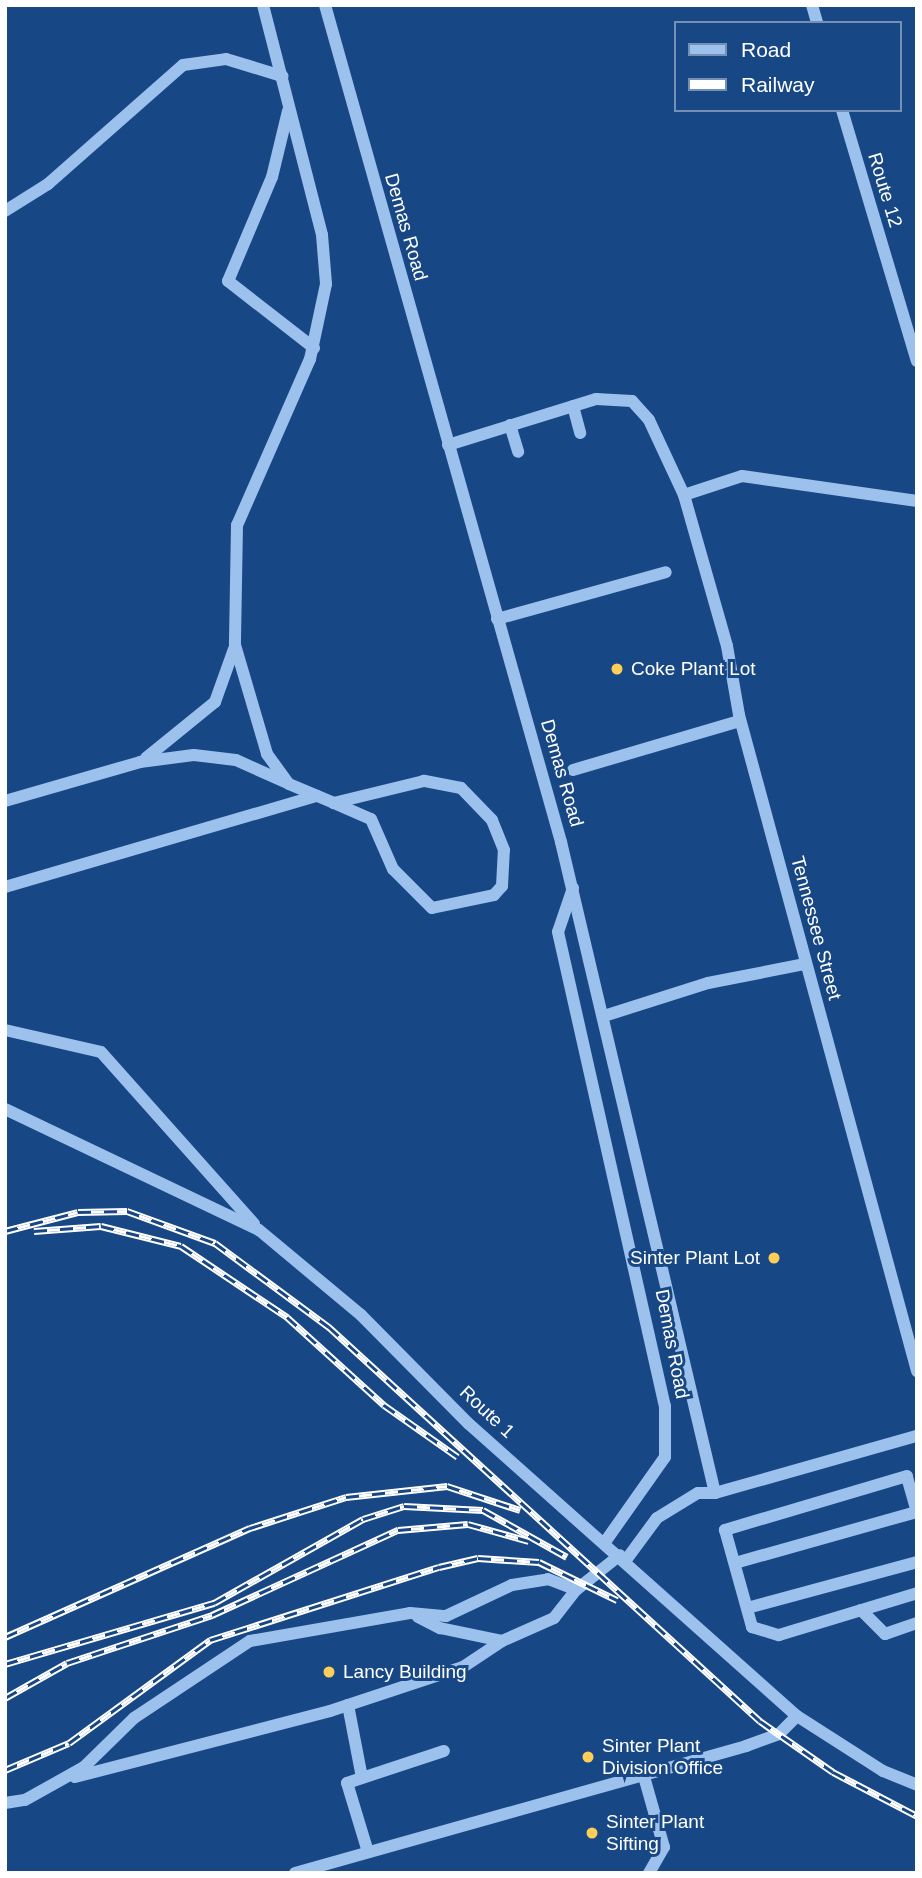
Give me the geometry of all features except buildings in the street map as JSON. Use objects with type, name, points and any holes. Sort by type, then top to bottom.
[{"type":"street","points":[[263,5],[290,104],[326,259],[314,348],[237,526],[235,645],[267,754],[289,784]]},
{"type":"street","name":"Demas Road","points":[[325,5],[573,888],[558,932],[665,1406],[665,1457],[605,1542]]},
{"type":"street","points":[[5,211],[48,184],[183,65],[226,59],[282,76]]},
{"type":"street","points":[[290,104],[272,177],[228,281],[314,348]]},
{"type":"street","name":"Route 12","points":[[843,112],[917,361]]},
{"type":"street","name":"Tennessee Street","points":[[573,406],[596,399],[632,401],[649,420],[684,495],[729,653],[740,721],[917,1371]]},
{"type":"street","points":[[448,444],[573,406],[580,433]]},
{"type":"street","points":[[510,425],[518,452]]},
{"type":"street","points":[[684,495],[742,476],[917,501]]},
{"type":"street","points":[[497,619],[666,572]]},
{"type":"street","points":[[140,762],[181,736],[215,702],[235,645]]},
{"type":"street","points":[[573,770],[740,721]]},
{"type":"street","points":[[5,801],[140,762],[221,756],[334,803],[377,825],[393,869],[432,908],[494,895],[502,886],[504,850],[492,820],[461,788],[424,781],[334,803]]},
{"type":"street","points":[[5,887],[317,796]]},
{"type":"street","points":[[573,888],[715,1493]]},
{"type":"street","points":[[604,1016],[708,983],[805,964]]},
{"type":"street","points":[[5,1030],[101,1052],[258,1230]]},
{"type":"street","name":"Route 1","points":[[5,1109],[258,1230],[797,1716],[883,1771],[917,1785]]},
{"type":"street","points":[[60,1781],[348,1704],[463,1667],[502,1641],[554,1618],[576,1590],[623,1557],[657,1518],[698,1493],[715,1493],[917,1436]]},
{"type":"street","points":[[735,1563],[917,1513],[907,1476],[725,1530],[752,1627],[779,1635],[917,1593]]},
{"type":"street","points":[[747,1608],[917,1562]]},
{"type":"street","points":[[5,1802],[25,1800],[84,1767],[134,1718],[250,1642],[410,1612],[446,1616],[512,1585],[548,1579],[576,1590]]},
{"type":"street","points":[[861,1609],[885,1634],[917,1623]]},
{"type":"street","points":[[410,1612],[440,1628],[502,1641]]},
{"type":"street","points":[[348,1704],[362,1778]]},
{"type":"street","points":[[295,1873],[768,1738],[797,1716]]},
{"type":"street","points":[[368,1852],[347,1783],[444,1751]]},
{"type":"street","points":[[643,1773],[664,1847],[649,1873]]},
{"type":"railway","points":[[5,1231],[78,1212],[127,1211],[215,1243],[329,1327],[760,1721],[833,1772],[917,1816]]},
{"type":"railway","points":[[34,1231],[101,1226],[181,1246],[287,1317],[384,1405],[458,1457]]},
{"type":"railway","points":[[5,1637],[250,1528],[346,1497],[447,1486],[520,1510]]},
{"type":"railway","points":[[5,1664],[214,1603],[363,1519],[404,1506],[483,1510],[567,1557]]},
{"type":"railway","points":[[5,1698],[67,1663],[212,1615],[398,1530],[468,1524],[529,1541]]},
{"type":"railway","points":[[5,1770],[69,1743],[210,1640],[439,1567],[478,1558],[539,1562],[617,1600]]},
{"type":"place","name":"Coke Plant Lot","points":[[617,669]]},
{"type":"place","name":"Sinter Plant Lot","points":[[774,1258]]},
{"type":"place","name":"Lancy Building","points":[[329,1672]]},
{"type":"place","name":"Sinter Plant Division Office","points":[[588,1757]]},
{"type":"place","name":"Sinter Plant Sifting","points":[[592,1833]]}]
